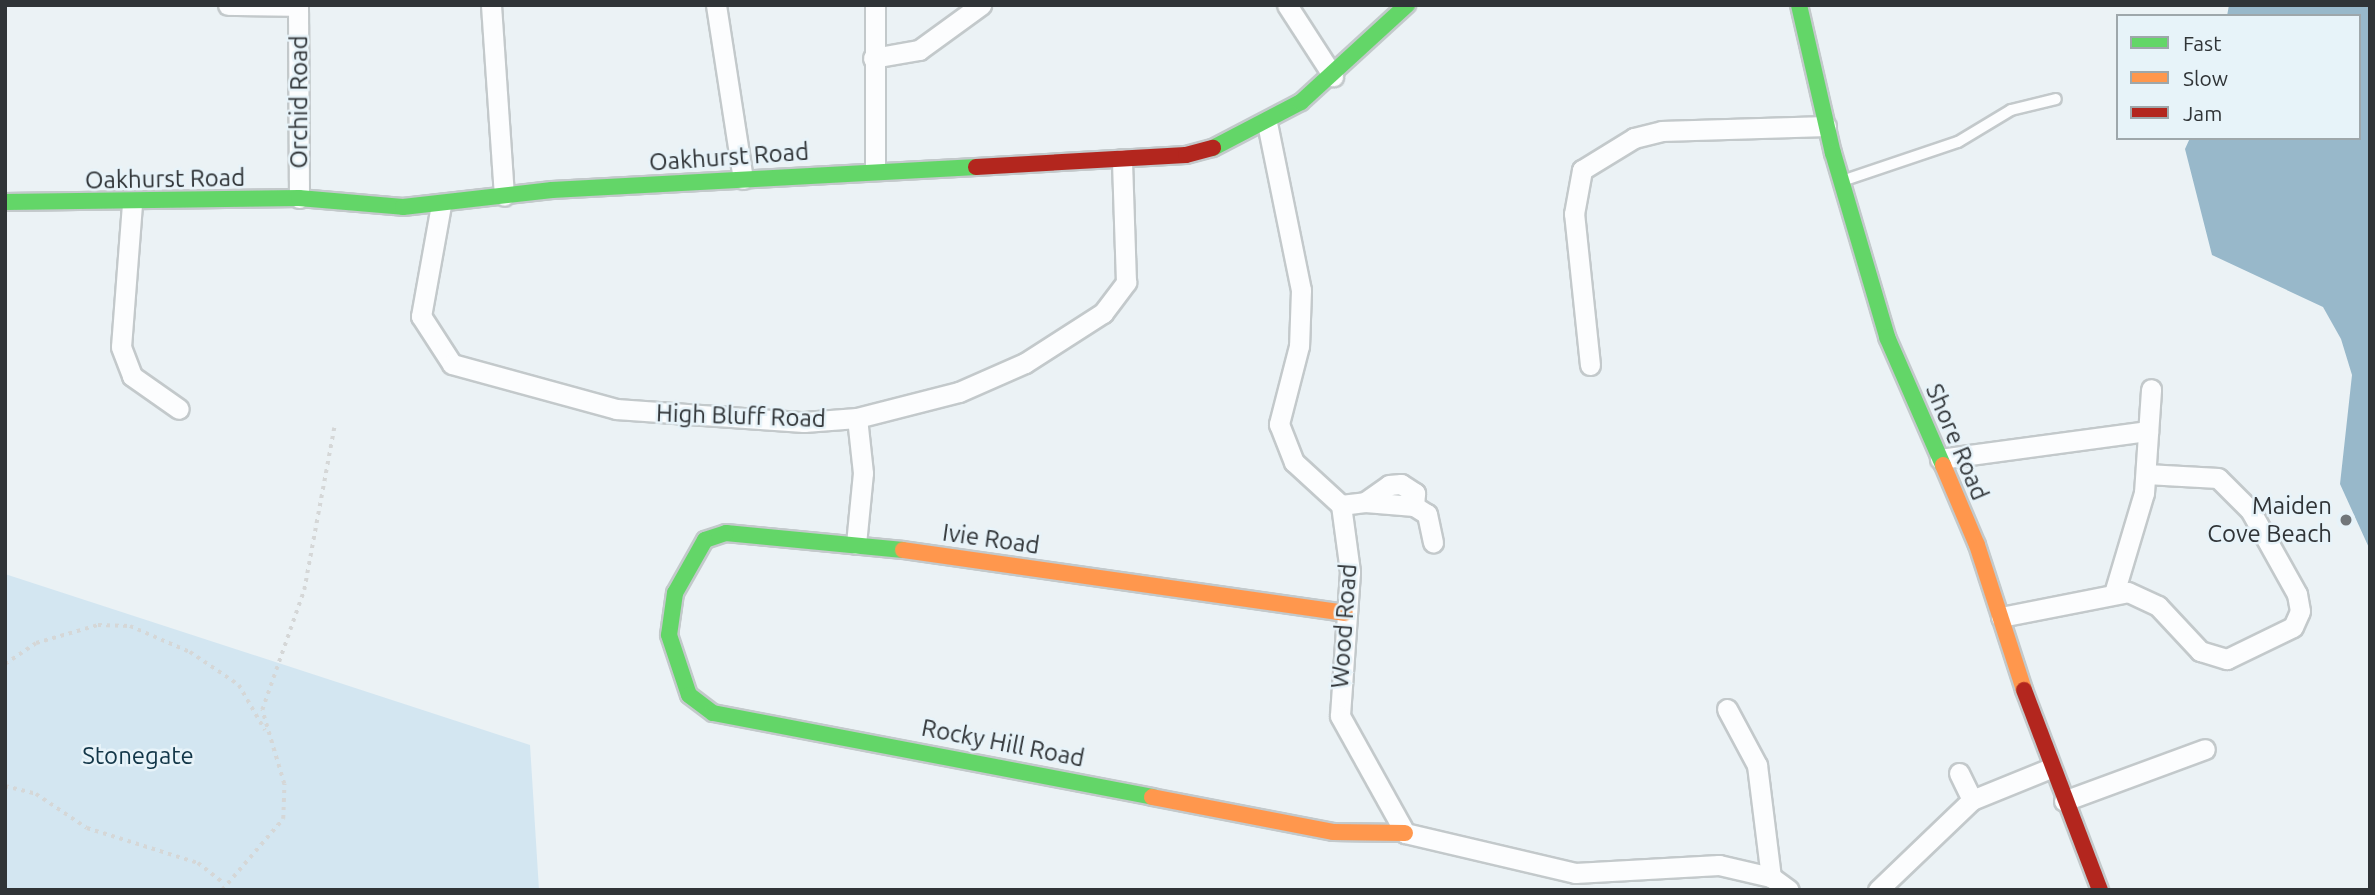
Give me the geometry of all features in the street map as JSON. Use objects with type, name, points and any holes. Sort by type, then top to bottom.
[{"type":"street","points":[[228,5],[298,6]]},
{"type":"street","points":[[491,5],[504,196]]},
{"type":"street","points":[[716,5],[743,179]]},
{"type":"street","points":[[875,5],[875,170]]},
{"type":"street","points":[[873,58],[919,50],[981,5]]},
{"type":"street","points":[[1287,5],[1333,75]]},
{"type":"street","name":"Oakhurst Road","points":[[5,202],[131,204],[299,198],[441,205],[504,196],[875,170],[1122,159],[1205,150],[1267,123],[1333,75],[1407,5]]},
{"type":"street","name":"Shore Road","points":[[1800,5],[1826,126],[1887,337],[1940,458],[2001,617],[2051,768],[2100,890]]},
{"type":"street","name":"Orchid Road","points":[[298,6],[299,198]]},
{"type":"street","points":[[1267,123],[1301,290],[1299,346],[1279,424],[1294,462],[1341,505],[1365,502],[1401,484],[1415,493],[1414,506],[1427,514],[1433,542]]},
{"type":"street","points":[[1590,365],[1574,214],[1582,170],[1634,138],[1662,131],[1826,126]]},
{"type":"street","name":"High Bluff Road","points":[[441,205],[421,316],[452,364],[622,410],[804,422],[857,418],[992,380],[1103,313],[1126,282],[1122,159]]},
{"type":"street","points":[[131,204],[121,347],[132,376],[179,409]]},
{"type":"street","points":[[2115,590],[2146,474],[2151,389]]},
{"type":"street","points":[[856,544],[863,473],[857,418]]},
{"type":"street","points":[[1940,458],[2148,431]]},
{"type":"street","points":[[2001,617],[2115,590],[2158,606],[2212,658],[2228,659],[2290,629],[2300,611],[2297,594],[2249,510],[2218,478],[2146,474]]},
{"type":"street","name":"Wood Road","points":[[1341,505],[1350,572],[1345,613],[1340,716],[1405,833]]},
{"type":"street","name":"Ivie Road","points":[[671,607],[698,548],[717,535],[753,532],[1345,613]]},
{"type":"street","name":"Rocky Hill Road","points":[[671,607],[669,635],[679,676],[689,695],[713,713],[1333,832],[1405,833]]},
{"type":"street","points":[[1727,709],[1756,765],[1771,877]]},
{"type":"street","points":[[2064,801],[2205,749]]},
{"type":"street","points":[[1878,890],[1972,800],[2051,768]]},
{"type":"street","points":[[1959,773],[1972,800]]},
{"type":"street","points":[[1405,833],[1576,873],[1719,865],[1771,877],[1789,890]]},
{"type":"lane","points":[[1841,181],[1958,142],[2011,110],[2056,99]]},
{"type":"path","points":[[266,732],[265,691],[304,590],[334,428]]},
{"type":"path","points":[[5,664],[36,643],[98,625],[130,626],[190,652],[239,685],[266,732],[284,784],[283,819],[222,890]]},
{"type":"path","points":[[5,786],[36,794],[88,828],[198,863],[225,884]]},
{"type":"green space","name":"Stonegate","points":[[5,574],[530,745],[539,890],[5,890]]},
{"type":"water","points":[[2229,5],[2370,5],[2370,550],[2340,484],[2352,375],[2341,339],[2323,307],[2212,255],[2185,149],[2189,140],[2361,140],[2361,14],[2227,14]]},
{"type":"traffic: fast","points":[[1213,148],[1301,102],[1407,5]]},
{"type":"traffic: fast","points":[[1799,5],[1833,153],[1887,337],[1943,465]]},
{"type":"traffic: fast","points":[[5,202],[299,198],[403,207],[552,190],[976,167]]},
{"type":"traffic: fast","points":[[903,550],[726,533],[705,540],[675,593],[669,635],[689,695],[713,713],[1152,797]]},
{"type":"traffic: slow","points":[[1943,465],[1977,545],[2024,690]]},
{"type":"traffic: slow","points":[[903,550],[1345,613]]},
{"type":"traffic: slow","points":[[1152,797],[1333,832],[1405,833]]},
{"type":"traffic: jam","points":[[976,167],[1186,155],[1213,148]]},
{"type":"traffic: jam","points":[[2024,690],[2100,890]]},
{"type":"place","name":"Maiden Cove Beach","points":[[2346,520]]}]
